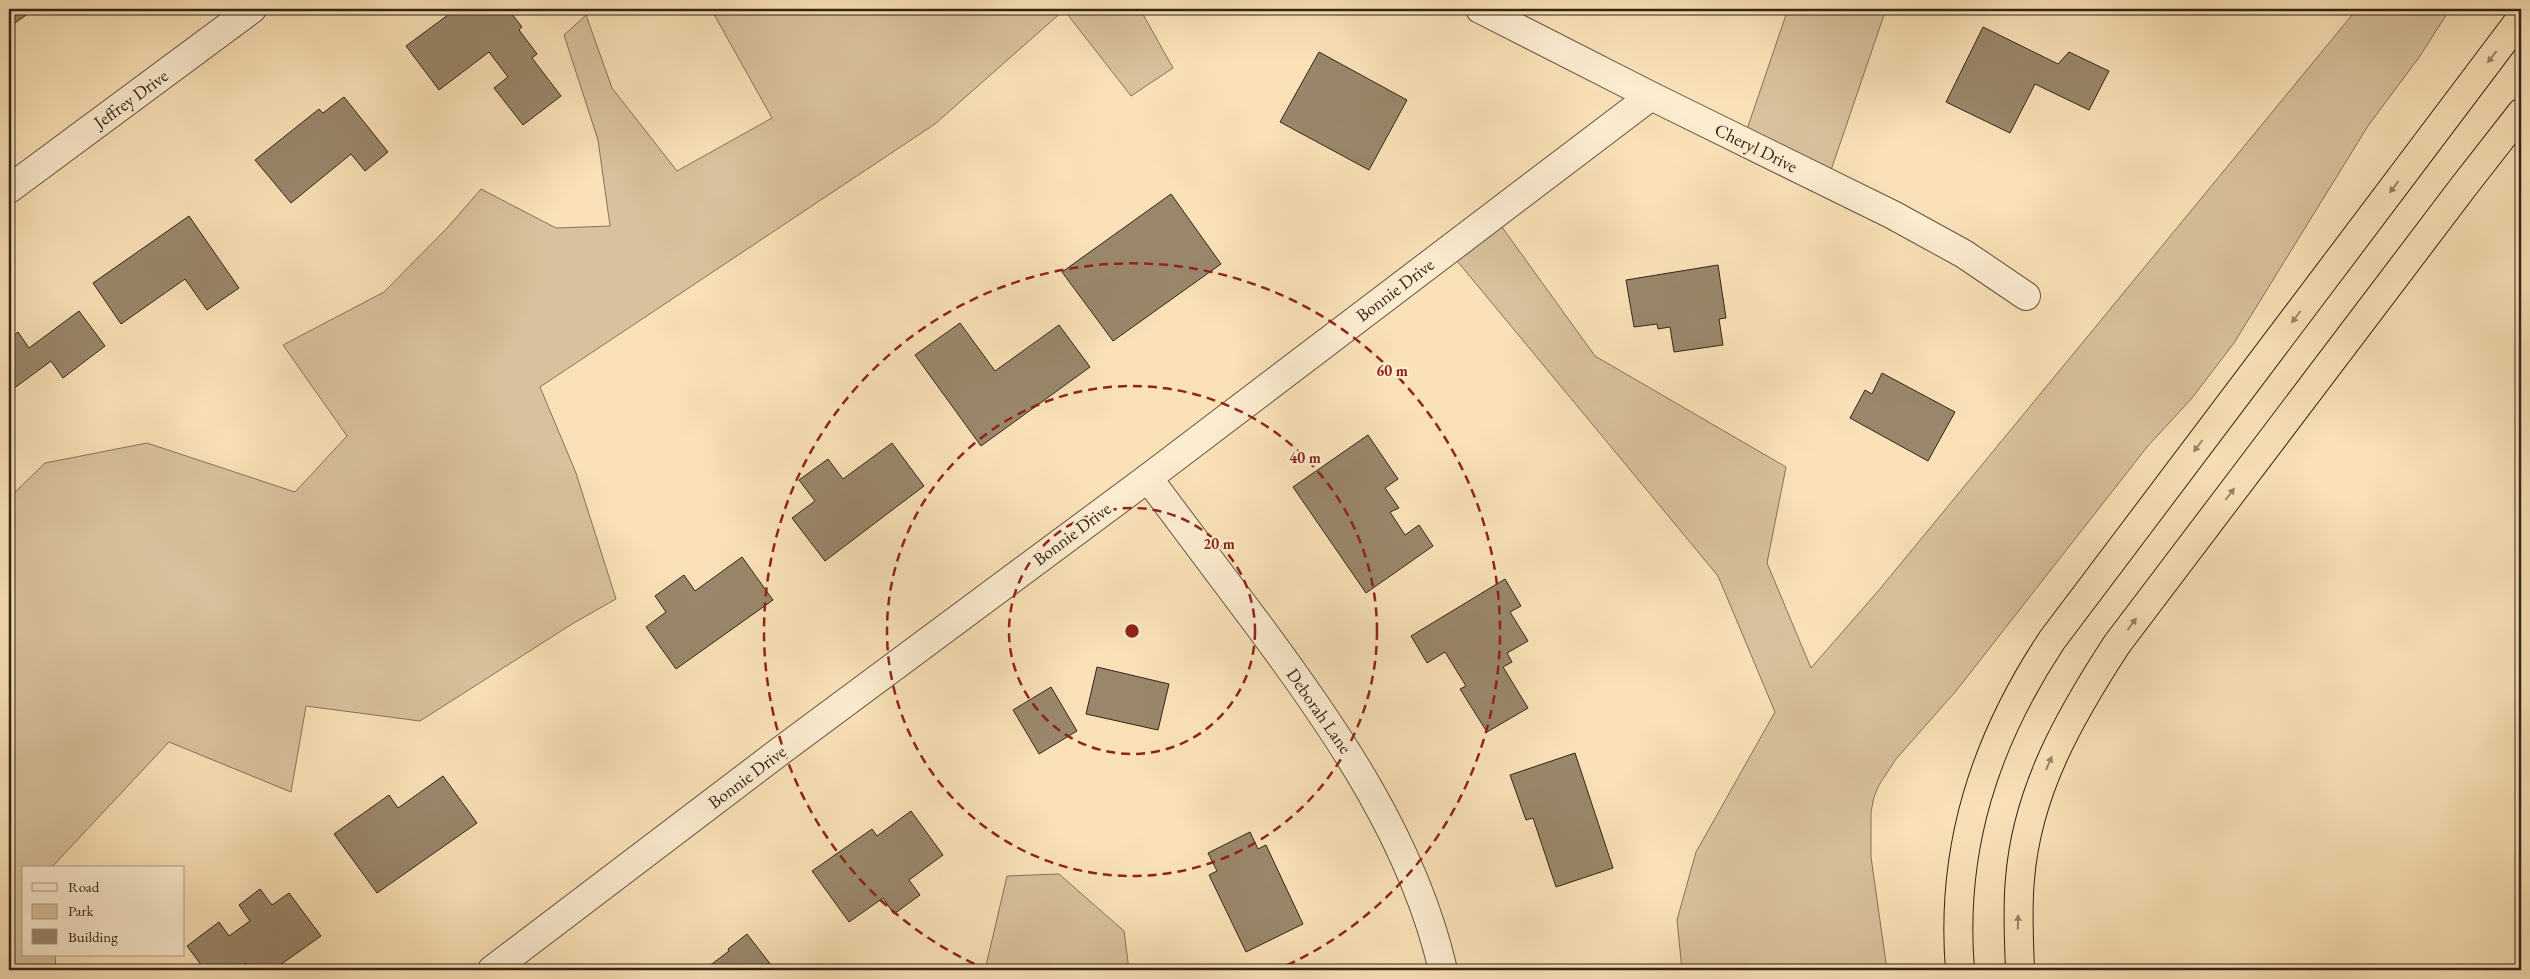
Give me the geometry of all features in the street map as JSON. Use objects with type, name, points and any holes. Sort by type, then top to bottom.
[{"type":"highway","points":[[1960,970],[1959,899],[1967,834],[1993,746],[2020,690],[2052,640],[2521,18]]},
{"type":"highway","points":[[2020,970],[2018,923],[2020,878],[2025,842],[2035,802],[2048,765],[2065,729],[2087,691],[2135,620],[2521,113]]},
{"type":"street","name":"Jeffrey Drive","points":[[9,189],[252,9]]},
{"type":"street","name":"Cheryl Drive","points":[[1480,9],[1651,96],[1893,215],[1964,254],[2026,296]]},
{"type":"street","name":"Bonnie Drive","points":[[492,970],[805,732],[1148,478],[1651,96]]},
{"type":"street","name":"Deborah Lane","points":[[1148,478],[1295,674],[1350,754],[1388,821],[1416,884],[1444,970]]},
{"type":"green space","points":[[711,9],[1008,9],[1016,15],[1022,9],[1140,9],[1173,68],[1131,96],[1064,10],[935,124],[540,387],[576,473],[616,599],[572,624],[420,721],[306,706],[291,792],[169,742],[53,866],[22,866],[22,956],[55,956],[56,970],[9,970],[9,498],[45,463],[147,443],[295,492],[347,436],[283,345],[384,292],[447,228],[481,189],[556,228],[610,226],[598,140],[564,35],[586,15],[612,88],[677,171],[772,118]]},
{"type":"green space","points":[[1788,9],[1886,9],[1827,182],[1743,141]]},
{"type":"green space","points":[[2357,9],[2450,9],[2420,56],[2368,126],[2234,343],[2192,398],[2147,447],[1956,691],[1896,759],[1879,785],[1871,812],[1871,857],[1887,970],[1682,970],[1677,920],[1696,852],[1775,712],[1718,576],[1448,250],[1494,216],[1595,356],[1786,467],[1767,563],[1811,668],[1879,590]]},
{"type":"green space","points":[[1059,874],[1124,931],[1129,970],[985,970],[1007,876]]},
{"type":"building","points":[[9,9],[35,9],[9,27]]},
{"type":"building","points":[[456,9],[508,9],[522,27],[519,30],[537,54],[532,58],[561,96],[523,125],[494,88],[508,77],[489,52],[439,90],[406,46]]},
{"type":"building","points":[[1983,27],[2058,64],[2069,52],[2109,71],[2089,110],[2035,84],[2010,133],[1946,102]]},
{"type":"building","points":[[1319,52],[1407,100],[1369,170],[1280,122]]},
{"type":"building","points":[[344,97],[388,152],[365,171],[351,154],[291,203],[255,160],[319,109],[323,113]]},
{"type":"building","points":[[1171,194],[1221,264],[1113,341],[1062,272]]},
{"type":"building","points":[[189,216],[239,288],[207,310],[185,279],[121,324],[93,283]]},
{"type":"building","points":[[1718,265],[1726,318],[1719,319],[1723,345],[1674,352],[1670,327],[1658,329],[1657,324],[1634,327],[1626,280]]},
{"type":"building","points":[[79,311],[105,346],[63,378],[51,361],[9,392],[9,339],[18,332],[29,348]]},
{"type":"building","points":[[960,323],[995,371],[1059,325],[1090,367],[981,446],[915,355]]},
{"type":"building","points":[[1882,373],[1955,412],[1928,461],[1850,418],[1865,390],[1872,394]]},
{"type":"building","points":[[1368,435],[1398,479],[1385,488],[1399,508],[1390,512],[1405,535],[1419,525],[1433,546],[1366,593],[1293,487]]},
{"type":"building","points":[[892,443],[924,486],[825,561],[792,518],[815,501],[799,480],[828,459],[843,479]]},
{"type":"building","points":[[742,557],[773,600],[676,669],[646,627],[666,612],[655,596],[684,575],[695,591]]},
{"type":"building","points":[[1505,579],[1521,606],[1510,612],[1528,641],[1507,653],[1512,662],[1503,667],[1528,708],[1487,732],[1460,689],[1466,686],[1445,652],[1427,663],[1411,636]]},
{"type":"building","points":[[1097,667],[1169,684],[1158,730],[1086,714]]},
{"type":"building","points":[[1051,687],[1077,731],[1039,754],[1013,710]]},
{"type":"building","points":[[1575,753],[1613,868],[1556,887],[1533,818],[1526,820],[1510,775]]},
{"type":"building","points":[[443,776],[477,823],[377,893],[334,834],[389,795],[398,808]]},
{"type":"building","points":[[911,811],[943,855],[909,880],[920,895],[894,914],[883,898],[849,922],[812,871],[872,829],[877,836]]},
{"type":"building","points":[[1250,832],[1258,849],[1266,845],[1303,924],[1246,952],[1209,875],[1217,871],[1208,853]]},
{"type":"building","points":[[260,889],[272,905],[289,893],[321,936],[273,970],[251,970],[246,963],[237,970],[205,970],[187,946],[219,922],[229,936],[250,921],[239,905]]},
{"type":"building","points":[[747,934],[775,970],[704,970],[729,951],[728,949]]},
{"type":"building","points":[[1629,967],[1629,970],[1601,970]]}]
